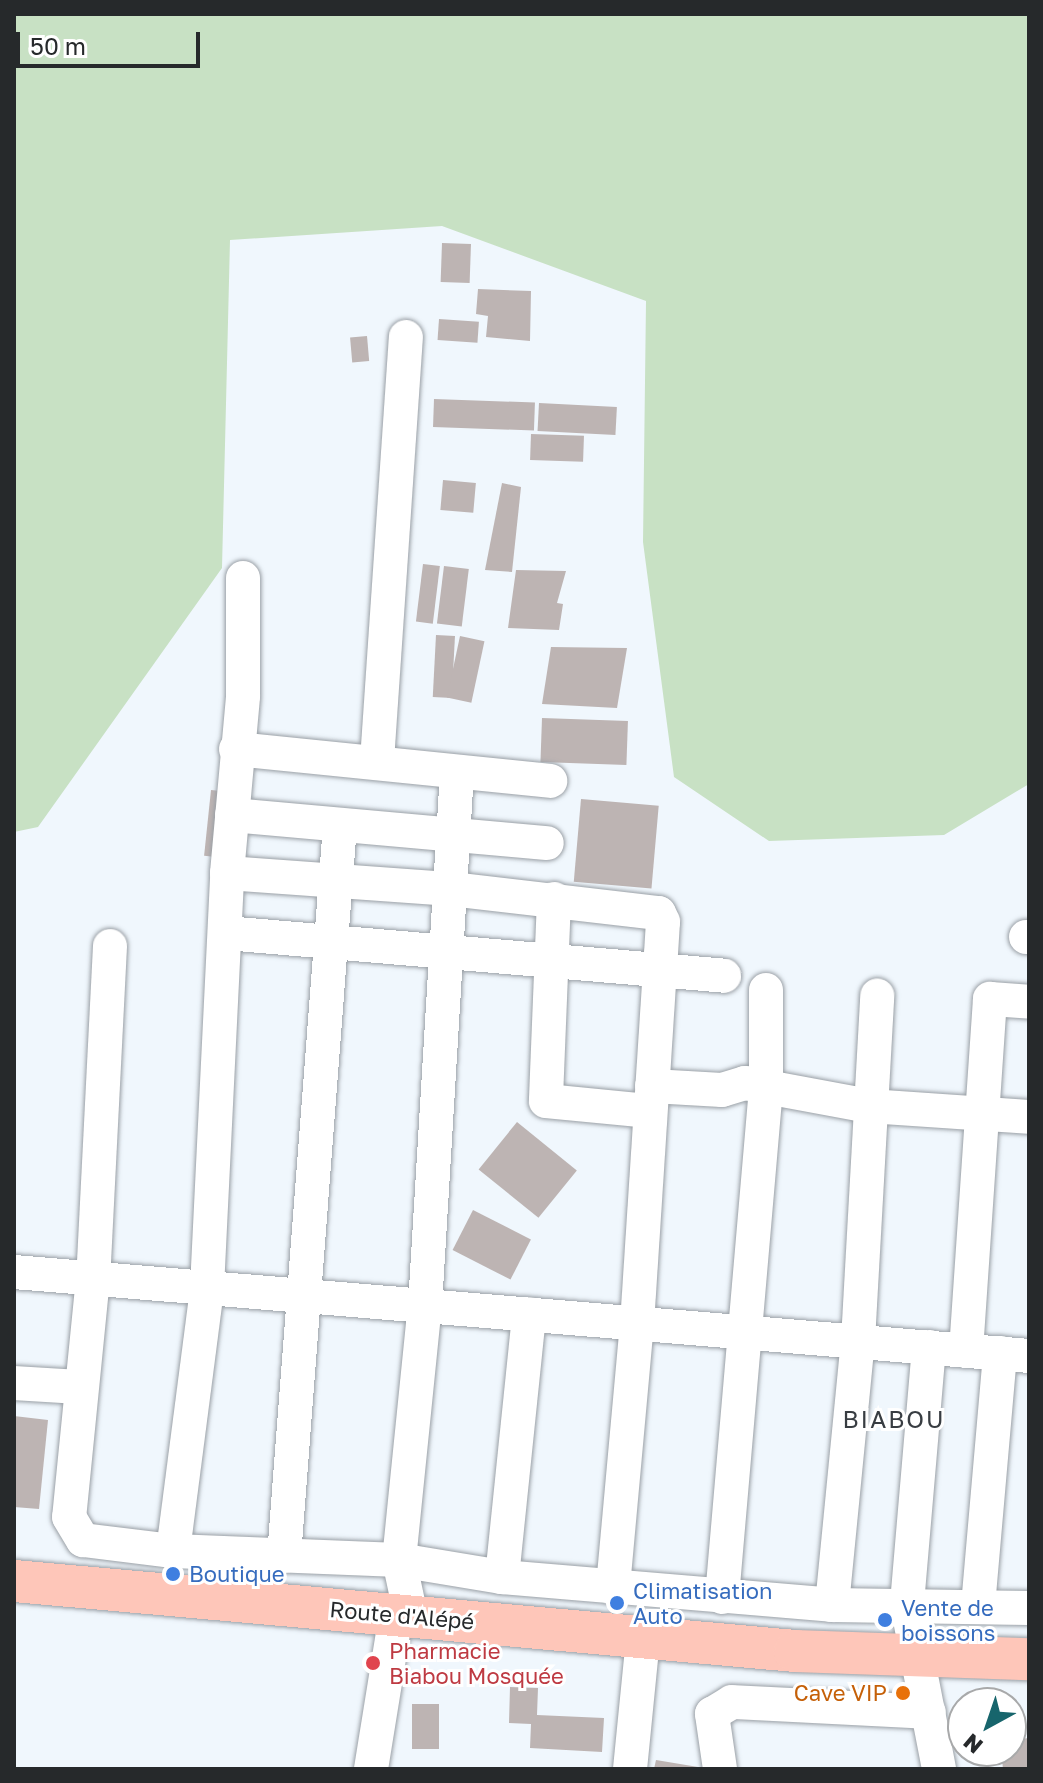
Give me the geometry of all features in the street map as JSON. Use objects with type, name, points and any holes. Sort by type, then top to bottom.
[{"type":"main road","name":"Route d'Alépé","points":[[14,1581],[643,1638],[918,1656],[1029,1659]]},
{"type":"street","points":[[377,761],[406,337]]},
{"type":"street","points":[[173,1551],[207,1288],[227,873],[243,696],[243,578]]},
{"type":"street","points":[[236,749],[550,781]]},
{"type":"street","points":[[371,1769],[403,1615],[399,1560],[425,1306],[457,772]]},
{"type":"street","points":[[232,815],[453,832],[547,843]]},
{"type":"street","points":[[284,1556],[338,885],[340,825]]},
{"type":"street","points":[[227,873],[338,885],[451,889],[659,913],[660,968],[637,1323],[613,1588]]},
{"type":"street","points":[[554,899],[546,1101],[650,1098],[722,1090],[745,1083],[869,1106],[1029,1117]]},
{"type":"street","points":[[226,933],[660,968],[724,976]]},
{"type":"street","points":[[110,946],[93,1278],[79,1387],[70,1525],[89,1544],[173,1551],[399,1560],[502,1577],[832,1605],[1029,1608]]},
{"type":"street","points":[[722,1597],[766,1088],[766,990]]},
{"type":"street","points":[[832,1605],[858,1341],[877,996]]},
{"type":"street","points":[[966,1351],[990,999],[1029,1002]]},
{"type":"street","points":[[14,1272],[1014,1354],[978,1606]]},
{"type":"street","points":[[502,1577],[529,1314]]},
{"type":"street","points":[[929,1347],[907,1604],[939,1769]]},
{"type":"street","points":[[14,1383],[79,1387]]},
{"type":"street","points":[[630,1769],[643,1638]]},
{"type":"street","points":[[720,1769],[712,1714],[732,1702],[929,1712]]},
{"type":"green space","points":[[14,14],[1029,14],[1029,784],[944,835],[769,841],[674,777],[643,542],[646,301],[442,226],[230,240],[222,568],[38,827],[14,832]]},
{"type":"building","points":[[442,243],[471,244],[470,283],[441,282]]},
{"type":"building","points":[[478,289],[531,291],[530,341],[486,337],[488,316],[476,314]]},
{"type":"building","points":[[439,319],[479,322],[477,343],[438,340]]},
{"type":"building","points":[[367,336],[369,361],[352,362],[350,337]]},
{"type":"building","points":[[434,399],[535,403],[534,431],[433,427]]},
{"type":"building","points":[[539,403],[617,407],[615,435],[538,431]]},
{"type":"building","points":[[531,434],[584,436],[583,462],[530,460]]},
{"type":"building","points":[[443,480],[476,483],[473,513],[440,510]]},
{"type":"building","points":[[502,483],[521,487],[512,572],[485,570]]},
{"type":"building","points":[[423,564],[440,566],[433,624],[416,622]]},
{"type":"building","points":[[444,566],[469,569],[462,627],[437,624]]},
{"type":"building","points":[[516,570],[566,571],[557,603],[563,604],[559,630],[508,628]]},
{"type":"building","points":[[436,635],[455,636],[452,698],[433,697]]},
{"type":"building","points":[[460,636],[484,641],[471,703],[447,698]]},
{"type":"building","points":[[551,647],[627,648],[617,708],[542,704]]},
{"type":"building","points":[[542,718],[628,721],[626,765],[540,762]]},
{"type":"building","points":[[211,790],[238,793],[231,858],[204,856]]},
{"type":"building","points":[[581,799],[659,806],[651,888],[574,882]]},
{"type":"building","points":[[517,1122],[577,1170],[538,1218],[479,1169]]},
{"type":"building","points":[[473,1210],[531,1240],[510,1280],[453,1250]]},
{"type":"building","points":[[14,1416],[48,1420],[39,1509],[14,1507]]},
{"type":"building","points":[[510,1687],[538,1688],[537,1715],[604,1718],[602,1752],[530,1748],[531,1724],[509,1723]]},
{"type":"building","points":[[412,1704],[439,1704],[439,1749],[412,1749]]},
{"type":"building","points":[[1027,1738],[1029,1769],[1003,1769],[1027,1767]]},
{"type":"building","points":[[656,1760],[698,1767],[698,1769],[654,1769]]},
{"type":"place","name":"Boutique","points":[[173,1574]]},
{"type":"place","name":"Climatisation Auto","points":[[617,1603]]},
{"type":"place","name":"Vente de boissons","points":[[885,1620]]},
{"type":"place","name":"Pharmacie Biabou Mosquée","points":[[373,1663]]},
{"type":"place","name":"Cave VIP","points":[[903,1693]]},
{"type":"district","name":"BIABOU","points":[[894,1419]]}]
